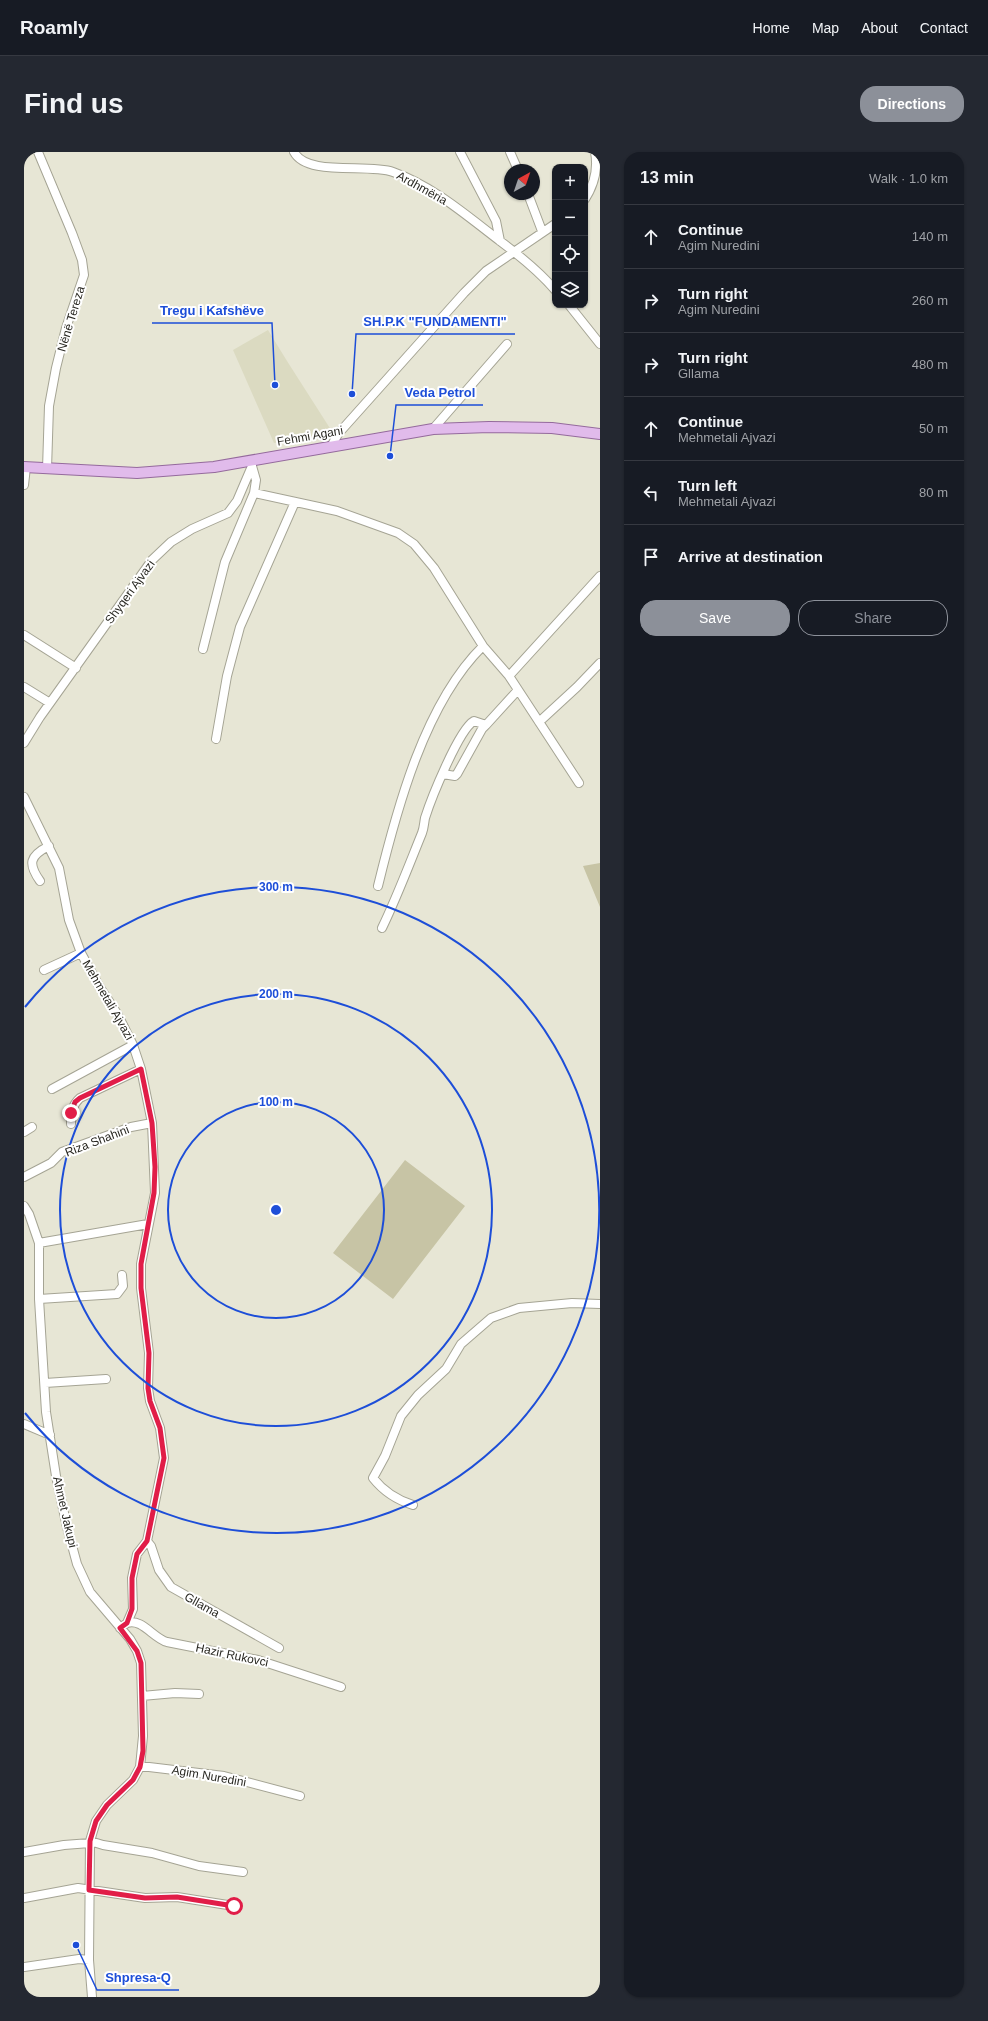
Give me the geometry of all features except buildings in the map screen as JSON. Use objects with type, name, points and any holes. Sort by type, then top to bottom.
[{"type":"main road","name":"Fehmi Agani","points":[[25,467],[137,473],[214,467],[251,463],[332,445],[433,429],[489,427],[552,428],[600,434]]},
{"type":"street","name":"Nënë Tereza","points":[[38,152],[72,233],[82,260],[84,275],[66,328],[55,373],[49,406],[47,469]]},
{"type":"street","name":"Ardhmëria","points":[[294,152],[303,162],[319,166],[376,169],[392,172],[447,201],[515,252],[552,287]]},
{"type":"street","points":[[460,152],[496,221],[500,241]]},
{"type":"street","points":[[510,152],[515,164]]},
{"type":"street","points":[[588,194],[598,173],[595,152]]},
{"type":"street","points":[[530,200],[542,232]]},
{"type":"street","points":[[332,445],[338,434],[464,293],[486,271],[552,226]]},
{"type":"street","points":[[571,308],[600,344]]},
{"type":"street","points":[[433,429],[507,344]]},
{"type":"street","points":[[203,649],[225,562],[254,493],[256,480],[251,463]]},
{"type":"street","name":"Shyqeri Ajvazi","points":[[24,743],[50,703],[152,560],[171,542],[228,513],[237,501],[251,463]]},
{"type":"street","points":[[24,485],[25,467]]},
{"type":"street","points":[[254,493],[337,511],[407,538],[414,544],[434,568],[483,646],[509,676],[579,783]]},
{"type":"street","points":[[216,739],[227,676],[240,627],[294,502]]},
{"type":"street","points":[[509,676],[600,576]]},
{"type":"street","points":[[24,635],[76,668]]},
{"type":"street","points":[[378,886],[405,788],[425,737],[452,683],[469,660],[483,646]]},
{"type":"street","points":[[539,722],[577,688],[600,663]]},
{"type":"street","points":[[24,687],[50,703]]},
{"type":"street","points":[[443,774],[455,776],[458,774],[482,729],[517,690]]},
{"type":"street","points":[[382,928],[400,889],[422,832],[431,802],[443,774],[469,724],[474,721],[486,725]]},
{"type":"street","name":"Mehmetali Ajvazi","points":[[24,797],[59,868],[70,920],[81,953],[118,1015],[133,1044],[141,1069],[152,1123]]},
{"type":"street","points":[[40,882],[34,873],[31,863],[34,856],[49,846]]},
{"type":"street","name":"Mehmetali Ajvazi","points":[[44,970],[81,953]]},
{"type":"street","points":[[52,1089],[133,1044]]},
{"type":"street","points":[[70,1124],[73,1107],[75,1102],[80,1098],[141,1069]]},
{"type":"street","points":[[92,1997],[89,1960],[90,1842],[96,1821],[107,1805],[133,1780],[140,1767],[143,1736],[141,1663],[137,1651],[120,1628],[127,1623],[132,1609],[132,1578],[137,1554],[147,1541],[164,1458],[160,1428],[150,1401],[148,1388],[149,1353],[141,1288],[141,1264],[154,1193],[152,1123]]},
{"type":"street","name":"Riza Shahini","points":[[24,1177],[51,1163],[62,1152],[131,1127],[152,1123]]},
{"type":"street","points":[[24,1132],[32,1128]]},
{"type":"street","name":"Ahmet Jakupi","points":[[24,1206],[29,1214],[39,1243],[40,1299],[45,1383],[50,1435],[65,1520],[78,1564],[90,1592],[120,1628]]},
{"type":"street","points":[[39,1243],[148,1224]]},
{"type":"street","points":[[40,1299],[117,1294],[123,1286],[122,1275]]},
{"type":"street","points":[[413,1505],[399,1500],[383,1489],[373,1478],[401,1416],[418,1395],[446,1369],[461,1344],[491,1318],[520,1308],[572,1303],[600,1304]]},
{"type":"street","points":[[45,1383],[106,1378]]},
{"type":"street","points":[[24,1424],[50,1435]]},
{"type":"street","name":"Gllama","points":[[147,1541],[151,1546],[159,1570],[171,1587],[279,1648]]},
{"type":"street","name":"Hazir Rukovci","points":[[127,1623],[139,1623],[159,1640],[258,1660],[341,1687]]},
{"type":"street","points":[[142,1696],[175,1693],[199,1694]]},
{"type":"street","name":"Agim Nuredini","points":[[140,1767],[224,1776],[300,1796]]},
{"type":"street","points":[[24,1852],[90,1842],[152,1853],[199,1866],[243,1872]]},
{"type":"street","points":[[24,1898],[78,1888],[145,1898],[177,1897],[234,1906]]},
{"type":"street","points":[[24,1968],[78,1959],[89,1960]]},
{"type":"shaded area","points":[[268,330],[333,433],[274,443],[233,350]]},
{"type":"shaded area","points":[[600,863],[600,907],[583,866]]},
{"type":"shaded area","points":[[405,1160],[465,1206],[393,1299],[333,1253]]},
{"type":"place","name":"Tregu i Kafshëve","points":[[275,385]]},
{"type":"place","name":"SH.P.K \"FUNDAMENTI\"","points":[[352,394]]},
{"type":"place","name":"Veda Petrol","points":[[390,456]]},
{"type":"place","name":"Shpresa-Q","points":[[76,1945]]},
{"type":"route","points":[[71,1113],[75,1102],[80,1098],[141,1069],[152,1123],[155,1167],[154,1193],[141,1264],[141,1288],[145,1308],[149,1353],[148,1388],[150,1401],[160,1428],[164,1458],[147,1541],[137,1554],[132,1578],[132,1609],[127,1623],[120,1628],[130,1639],[137,1651],[141,1663],[143,1751],[140,1767],[133,1780],[107,1805],[96,1821],[90,1841],[89,1890],[145,1898],[163,1896],[177,1897],[234,1906]]}]
